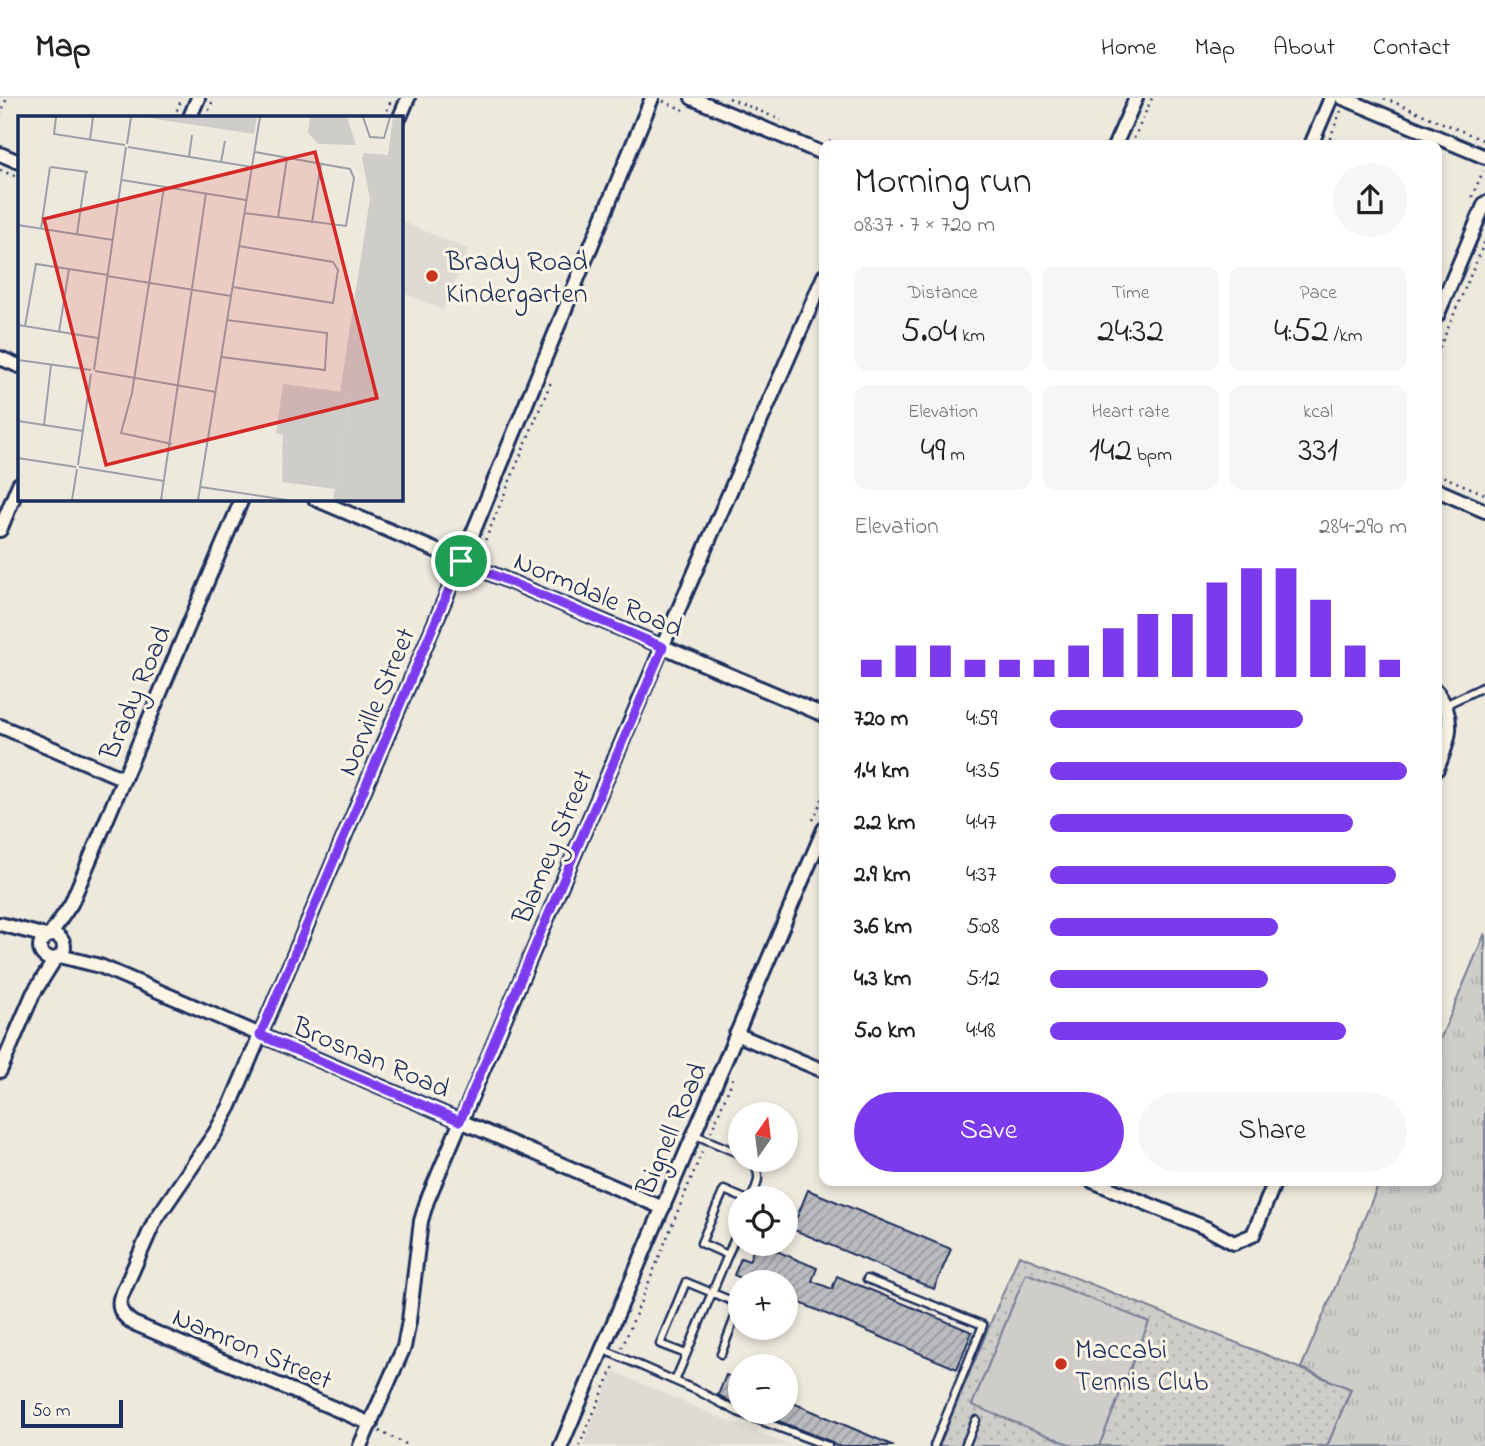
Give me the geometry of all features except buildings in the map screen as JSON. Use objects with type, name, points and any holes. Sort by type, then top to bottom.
[{"type":"street","points":[[190,116],[198,98]]},
{"type":"street","points":[[400,116],[408,98]]},
{"type":"street","name":"Norville Street","points":[[120,1310],[123,1292],[154,1222],[223,1121],[461,561],[652,98]]},
{"type":"street","points":[[691,98],[819,152]]},
{"type":"street","points":[[1117,140],[1136,98]]},
{"type":"street","points":[[1313,140],[1331,98]]},
{"type":"street","points":[[1342,104],[1439,140]]},
{"type":"street","points":[[1442,141],[1485,157]]},
{"type":"street","points":[[0,153],[18,162]]},
{"type":"street","points":[[1442,304],[1485,203]]},
{"type":"street","name":"Blamey Street","points":[[360,1446],[404,1347],[410,1321],[424,1210],[819,288]]},
{"type":"street","points":[[0,358],[18,366]]},
{"type":"street","points":[[0,530],[18,486]]},
{"type":"street","points":[[1442,492],[1485,511]]},
{"type":"street","name":"Brady Road","points":[[0,1071],[242,500]]},
{"type":"street","name":"Normdale Road","points":[[317,500],[819,713]]},
{"type":"street","points":[[1442,700],[1450,731],[1442,756]]},
{"type":"street","points":[[0,726],[124,779]]},
{"type":"street","name":"Bignell Road","points":[[561,1446],[736,1034],[819,854]]},
{"type":"street","name":"Brosnan Road","points":[[0,924],[663,1208]]},
{"type":"street","points":[[736,1034],[819,1069]]},
{"type":"street","points":[[1105,1186],[1234,1242],[1253,1235],[1273,1186]]},
{"type":"street","name":"Namron Street","points":[[120,1310],[132,1323],[371,1424]]},
{"type":"lane","points":[[1445,705],[1485,686]]},
{"type":"lane","points":[[693,1135],[728,1149]]},
{"type":"lane","points":[[675,1381],[728,1255],[701,1243],[724,1190],[728,1192]]},
{"type":"lane","points":[[867,1279],[982,1325],[934,1446]]},
{"type":"lane","points":[[686,1354],[660,1344],[686,1282],[732,1301],[737,1312],[722,1354]]},
{"type":"lane","points":[[602,1349],[698,1391],[738,1412],[828,1446]]},
{"type":"lane","points":[[965,1446],[976,1420]]},
{"type":"path","points":[[0,115],[7,98]]},
{"type":"path","points":[[174,116],[182,98]]},
{"type":"path","points":[[206,116],[214,98]]},
{"type":"path","points":[[384,116],[392,98]]},
{"type":"path","points":[[1133,140],[1152,98]]},
{"type":"path","points":[[1384,98],[1485,141]]},
{"type":"path","points":[[1328,140],[1342,104]]},
{"type":"path","points":[[0,170],[18,178]]},
{"type":"path","points":[[1442,342],[1485,241]]},
{"type":"path","points":[[1442,476],[1485,494]]},
{"type":"path","points":[[579,1446],[737,1070]]},
{"type":"path","points":[[382,1434],[411,1446]]},
{"type":"shaded area","name":"Brady Road Kindergarten","points":[[402,221],[468,249],[443,310],[402,292]]},
{"type":"shaded area","points":[[613,1371],[728,1420],[728,1424],[737,1424],[791,1446],[582,1446]]},
{"type":"green space","points":[[1485,933],[1485,1446],[1327,1446],[1351,1389],[1301,1368],[1378,1186],[1442,1186],[1442,1035]]},
{"type":"green space","points":[[1019,1255],[1351,1389],[1327,1446],[939,1446]]},
{"type":"green space","name":"Maccabi Tennis Club","points":[[1026,1273],[1149,1322],[1099,1446],[1074,1446],[972,1405]]},
{"type":"place","name":"Brady Road Kindergarten","points":[[432,276]]},
{"type":"place","name":"Maccabi Tennis Club","points":[[1061,1364]]},
{"type":"route","points":[[461,561],[663,647],[460,1121],[260,1035],[461,561]]}]
